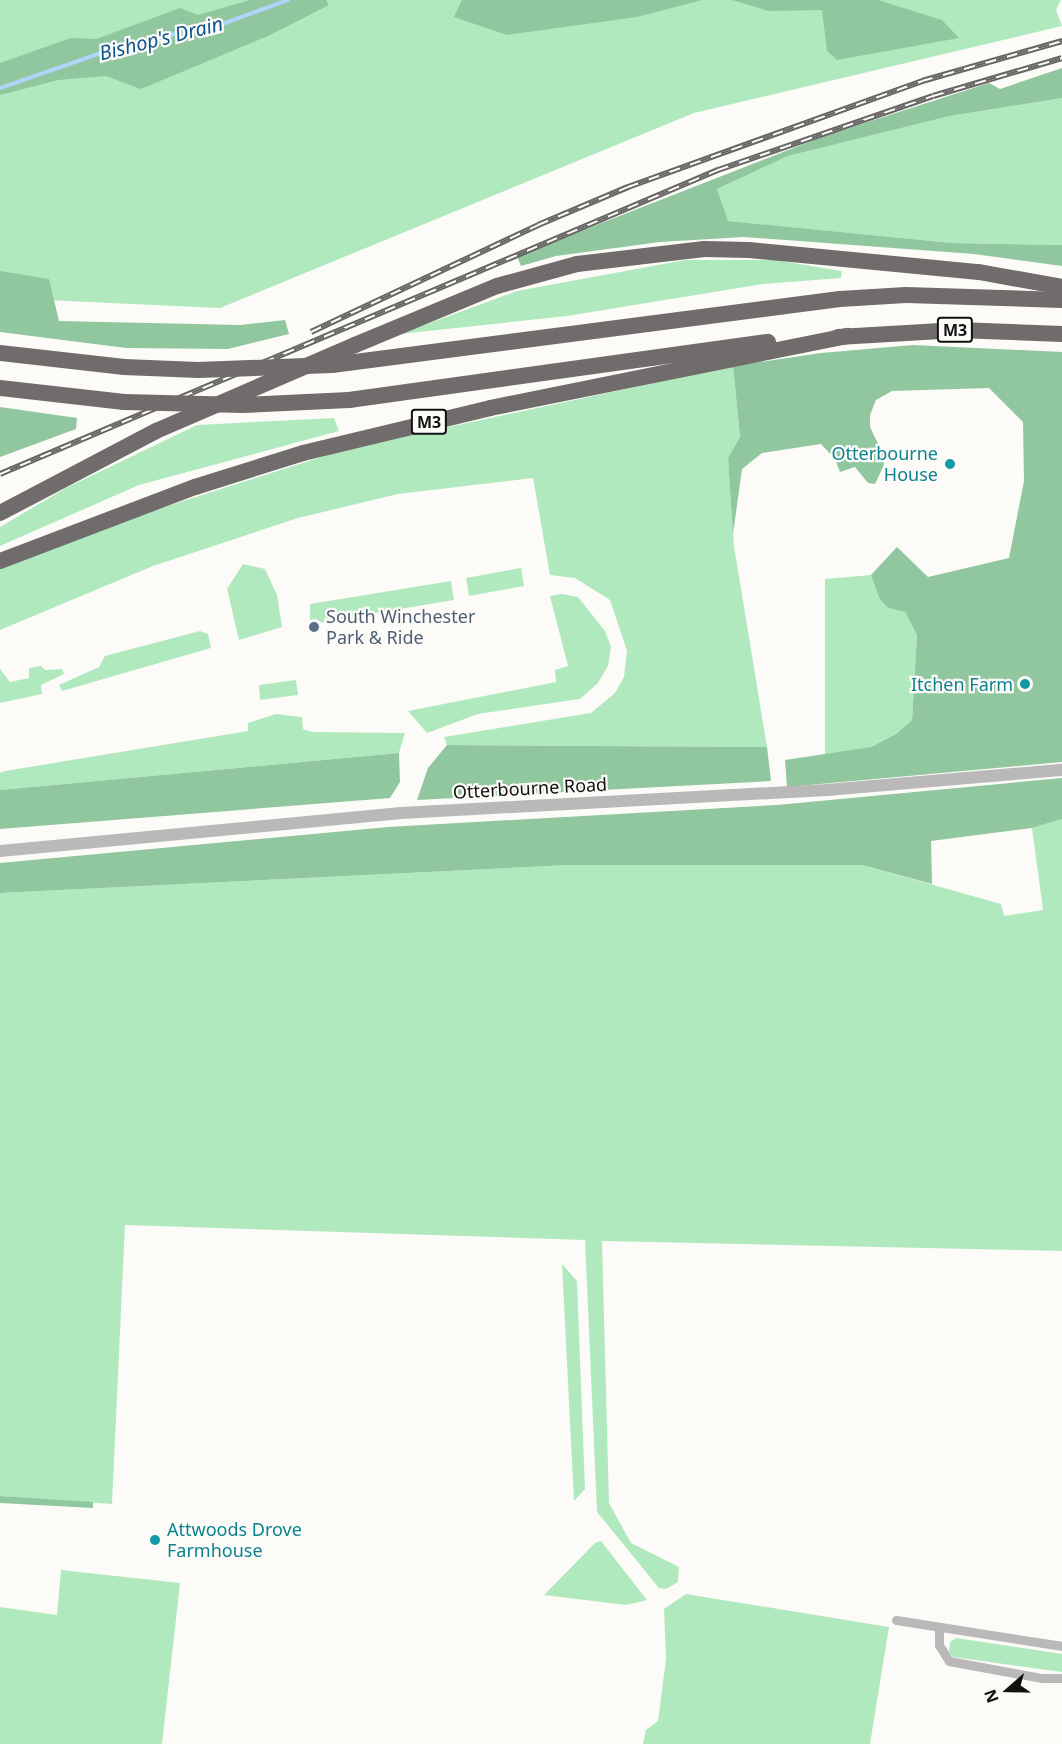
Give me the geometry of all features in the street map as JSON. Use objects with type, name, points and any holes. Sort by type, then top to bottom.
[{"type":"highway","points":[[0,513],[156,431],[334,354],[497,286],[578,264],[704,249],[749,250],[979,272],[1062,287]]},
{"type":"highway","name":"M3","points":[[0,353],[124,367],[198,370],[332,365],[840,299],[918,296],[1062,300]]},
{"type":"highway","name":"M3","points":[[0,388],[124,402],[243,405],[349,400],[670,354],[848,336],[958,330],[1062,334]]},
{"type":"highway","name":"M3","points":[[0,561],[195,487],[303,453],[490,408],[848,336]]},
{"type":"street","name":"Otterbourne Road","points":[[0,850],[400,813],[827,790],[1062,770]]},
{"type":"street","points":[[896,1620],[1062,1646]]},
{"type":"street","points":[[939,1628],[939,1645],[949,1661],[1042,1678],[1062,1678]]},
{"type":"green space","points":[[0,0],[1061,0],[1056,10],[1062,26],[694,113],[220,308],[0,298]]},
{"type":"green space","points":[[250,0],[326,0],[329,5],[268,36],[141,89],[106,76],[58,80],[0,95],[0,63],[71,38],[96,39],[180,8],[198,15]]},
{"type":"green space","points":[[462,0],[702,0],[637,17],[507,35],[454,17]]},
{"type":"green space","points":[[732,0],[878,0],[942,20],[959,38],[837,60],[827,51],[822,10],[769,11]]},
{"type":"green space","points":[[1062,68],[1062,98],[950,116],[788,156],[717,189],[728,221],[952,243],[1062,245],[1062,266],[974,254],[744,237],[660,242],[556,256],[521,266],[517,256],[824,136],[989,83],[1000,89]]},
{"type":"green space","points":[[1062,98],[1062,245],[952,243],[727,221],[717,189],[788,156],[950,116]]},
{"type":"green space","points":[[685,260],[775,260],[842,271],[841,278],[763,284],[567,316],[400,334],[517,291]]},
{"type":"green space","points":[[0,271],[49,279],[59,321],[240,325],[285,320],[289,334],[228,349],[126,348],[0,332]]},
{"type":"green space","points":[[913,345],[1062,352],[1062,762],[787,787],[785,760],[871,747],[896,734],[912,720],[917,635],[905,612],[888,608],[879,598],[871,575],[897,547],[928,577],[1009,558],[1024,481],[1023,422],[989,388],[892,391],[876,400],[870,415],[870,427],[883,454],[884,465],[875,484],[868,483],[855,467],[840,472],[835,459],[821,444],[762,453],[742,469],[733,534],[728,458],[740,437],[733,366],[821,353]]},
{"type":"green space","points":[[733,366],[740,437],[728,458],[734,546],[767,747],[447,745],[444,737],[591,713],[615,693],[624,677],[627,651],[610,600],[575,578],[550,575],[533,478],[398,494],[298,518],[153,566],[0,630],[0,568],[127,519],[346,449]]},
{"type":"green space","points":[[0,407],[77,418],[76,429],[0,457]]},
{"type":"green space","points":[[334,418],[339,431],[139,485],[0,546],[0,527],[66,488],[197,425]]},
{"type":"green space","points":[[243,564],[265,569],[277,595],[282,627],[239,640],[227,589]]},
{"type":"green space","points":[[521,568],[524,586],[469,596],[466,578]]},
{"type":"green space","points":[[871,575],[879,598],[888,608],[905,612],[917,635],[912,720],[896,734],[871,747],[825,757],[825,579]]},
{"type":"green space","points":[[451,581],[454,600],[310,624],[310,604]]},
{"type":"green space","points":[[562,594],[578,597],[605,631],[611,647],[608,666],[598,683],[580,699],[478,714],[427,733],[408,711],[556,682],[555,670],[568,666],[550,596]]},
{"type":"green space","points":[[200,631],[208,634],[211,648],[62,691],[59,685],[99,667],[105,656]]},
{"type":"green space","points":[[41,666],[45,670],[62,669],[64,674],[41,685],[42,694],[0,703],[0,669],[10,682],[29,678],[29,668]]},
{"type":"green space","points":[[296,680],[298,695],[260,700],[259,685]]},
{"type":"green space","points":[[276,714],[302,717],[303,729],[312,732],[405,733],[399,753],[0,790],[0,773],[5,771],[248,731],[248,723]]},
{"type":"green space","points":[[447,745],[767,747],[771,781],[417,800],[428,768]]},
{"type":"green space","points":[[399,753],[400,782],[390,798],[0,829],[0,790]]},
{"type":"green space","points":[[1062,778],[1062,819],[1032,828],[931,841],[932,884],[862,865],[569,865],[0,893],[0,863],[388,827],[777,805]]},
{"type":"green space","points":[[1062,819],[1062,1251],[602,1241],[609,1503],[631,1543],[679,1567],[678,1582],[666,1589],[659,1588],[597,1512],[585,1240],[125,1225],[112,1504],[0,1496],[0,893],[569,865],[862,865],[1001,904],[1004,916],[1043,910],[1032,828]]},
{"type":"green space","points":[[562,1264],[577,1281],[585,1489],[574,1501]]},
{"type":"green space","points":[[0,1496],[93,1502],[93,1508],[0,1503]]},
{"type":"green space","points":[[601,1541],[647,1600],[626,1605],[544,1595],[595,1543]]},
{"type":"green space","points":[[61,1570],[180,1583],[162,1744],[0,1744],[0,1607],[57,1615]]},
{"type":"green space","points":[[686,1594],[889,1627],[870,1744],[643,1744],[646,1730],[658,1721],[666,1659],[664,1609]]},
{"type":"green space","points":[[956,1638],[1062,1654],[1062,1672],[953,1657],[949,1652],[950,1642]]},
{"type":"waterway","name":"Bishop's Drain","points":[[0,88],[121,46],[152,44],[176,33],[206,30],[288,0]]},
{"type":"railway","points":[[311,332],[538,225],[628,187],[922,81],[1062,41]]},
{"type":"railway","points":[[0,474],[718,170],[933,96],[1062,58]]},
{"type":"place","name":"Otterbourne House","points":[[950,464]]},
{"type":"place","name":"South Winchester Park & Ride","points":[[314,627]]},
{"type":"place","name":"Itchen Farm","points":[[1025,684]]},
{"type":"place","name":"Attwoods Drove Farmhouse","points":[[155,1540]]}]
